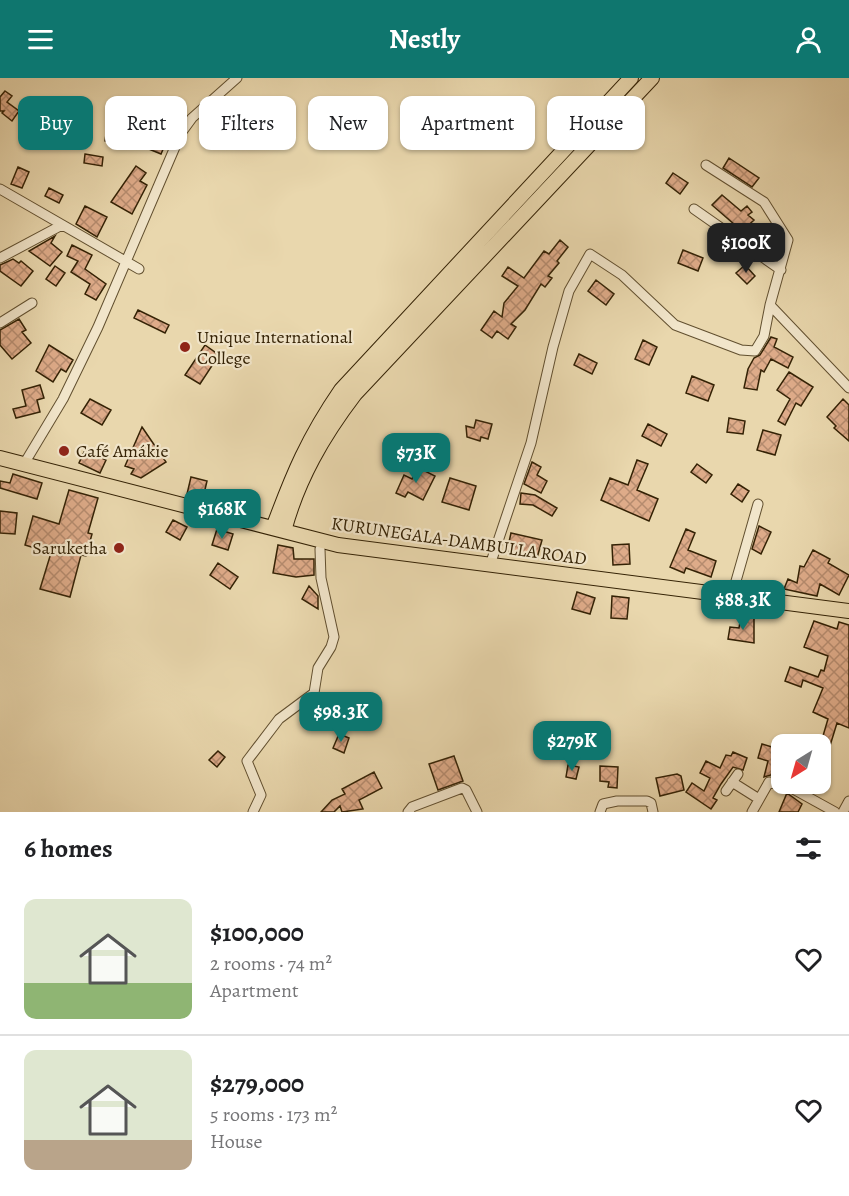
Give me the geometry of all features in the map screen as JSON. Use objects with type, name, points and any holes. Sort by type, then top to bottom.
[{"type":"highway","points":[[279,530],[296,464],[341,390],[631,78]]},
{"type":"highway","points":[[279,530],[324,435],[355,394],[652,78]]},
{"type":"highway","name":"KURUNEGALA-DAMBULLA ROAD","points":[[0,458],[338,545],[849,611]]},
{"type":"street","points":[[24,464],[63,399],[127,262],[181,134],[192,118],[237,78]]},
{"type":"street","points":[[490,565],[531,443],[553,347],[569,291],[590,254],[622,275],[675,325],[741,350],[755,351],[764,336],[788,240],[764,202],[706,165]]},
{"type":"street","points":[[0,189],[139,269]]},
{"type":"street","points":[[694,209],[781,270]]},
{"type":"street","points":[[0,258],[62,225]]},
{"type":"street","points":[[0,323],[32,303]]},
{"type":"street","points":[[770,305],[849,388]]},
{"type":"street","points":[[732,595],[758,504]]},
{"type":"street","points":[[253,812],[261,795],[247,761],[279,719],[314,693],[318,668],[331,648],[334,637],[321,578],[320,549]]},
{"type":"street","points":[[732,782],[759,800]]},
{"type":"street","points":[[752,812],[770,782],[786,785],[835,812]]},
{"type":"street","points":[[408,812],[412,807],[462,788],[466,790],[477,812]]},
{"type":"street","points":[[600,812],[603,804],[647,801],[651,803],[652,812]]},
{"type":"street","points":[[843,812],[849,801]]},
{"type":"building","points":[[5,91],[12,96],[7,102],[18,112],[12,121],[2,113],[4,111],[0,111],[0,97]]},
{"type":"building","points":[[151,150],[163,150],[161,154]]},
{"type":"building","points":[[85,154],[103,157],[102,166],[84,163]]},
{"type":"building","points":[[729,158],[759,178],[752,187],[723,168]]},
{"type":"building","points":[[136,166],[146,173],[140,181],[147,185],[132,214],[111,202]]},
{"type":"building","points":[[18,167],[29,172],[22,188],[11,184]]},
{"type":"building","points":[[673,173],[688,183],[680,194],[666,183]]},
{"type":"building","points":[[49,188],[63,195],[59,203],[45,196]]},
{"type":"building","points":[[722,195],[741,211],[747,206],[752,212],[748,215],[754,220],[742,231],[712,205]]},
{"type":"building","points":[[85,206],[107,217],[97,237],[76,224]]},
{"type":"building","points":[[762,226],[773,235],[763,247],[753,238]]},
{"type":"building","points":[[55,236],[51,243],[62,252],[50,266],[29,251]]},
{"type":"building","points":[[560,240],[568,247],[548,276],[552,278],[545,287],[541,284],[525,310],[511,324],[516,327],[508,339],[497,331],[492,338],[481,330],[494,311],[502,317],[504,303],[518,286],[502,276],[508,267],[524,278],[544,251],[549,254]]},
{"type":"building","points":[[72,245],[92,255],[85,269],[106,284],[96,300],[85,294],[90,284],[71,272],[78,261],[67,256]]},
{"type":"building","points":[[683,250],[703,258],[698,271],[678,263]]},
{"type":"building","points":[[13,259],[19,263],[21,261],[33,271],[21,286],[0,271],[0,265]]},
{"type":"building","points":[[745,265],[755,276],[747,284],[736,273]]},
{"type":"building","points":[[55,266],[65,273],[56,286],[46,279]]},
{"type":"building","points":[[596,280],[614,294],[606,305],[588,291]]},
{"type":"building","points":[[138,310],[169,325],[165,333],[134,318]]},
{"type":"building","points":[[19,319],[26,330],[22,332],[31,343],[12,359],[0,345],[0,330]]},
{"type":"building","points":[[771,337],[777,339],[774,347],[793,357],[788,368],[771,359],[764,372],[761,370],[757,390],[744,388],[748,369]]},
{"type":"building","points":[[643,340],[657,347],[649,365],[635,359]]},
{"type":"building","points":[[49,345],[73,360],[66,372],[61,369],[53,382],[36,371]]},
{"type":"building","points":[[205,345],[219,355],[200,384],[185,375]]},
{"type":"building","points":[[579,354],[597,363],[592,374],[574,365]]},
{"type":"building","points":[[789,372],[813,387],[801,406],[796,403],[785,425],[778,421],[790,399],[777,390]]},
{"type":"building","points":[[692,376],[714,385],[708,401],[686,393]]},
{"type":"building","points":[[40,385],[44,398],[37,400],[40,412],[16,418],[13,409],[26,406],[22,390]]},
{"type":"building","points":[[90,399],[111,410],[102,425],[81,413]]},
{"type":"building","points":[[843,399],[849,405],[849,441],[834,428],[836,426],[827,417]]},
{"type":"building","points":[[729,418],[745,421],[743,434],[727,432]]},
{"type":"building","points":[[476,420],[492,424],[488,439],[481,437],[480,441],[467,437],[466,426],[474,428]]},
{"type":"building","points":[[648,424],[667,434],[661,446],[642,436]]},
{"type":"building","points":[[142,427],[166,462],[141,478],[131,474],[134,469],[125,466]]},
{"type":"building","points":[[763,430],[781,435],[775,455],[757,450]]},
{"type":"building","points":[[85,450],[106,460],[100,473],[79,463]]},
{"type":"building","points":[[637,460],[648,464],[637,490],[658,499],[649,521],[601,500],[610,478],[628,485]]},
{"type":"building","points":[[532,462],[541,467],[537,475],[547,481],[541,493],[524,484]]},
{"type":"building","points":[[697,464],[712,475],[706,483],[691,472]]},
{"type":"building","points":[[417,467],[435,476],[423,500],[408,492],[405,497],[396,493],[404,475],[412,479]]},
{"type":"building","points":[[13,474],[42,483],[37,499],[0,488],[0,481],[10,483]]},
{"type":"building","points":[[191,477],[207,481],[203,498],[187,494]]},
{"type":"building","points":[[450,478],[476,486],[469,510],[442,502]]},
{"type":"building","points":[[738,484],[749,491],[742,502],[731,494]]},
{"type":"building","points":[[69,490],[98,498],[88,533],[92,534],[86,556],[81,555],[70,597],[40,589],[51,553],[25,545],[33,516],[59,524]]},
{"type":"building","points":[[521,493],[535,495],[557,508],[552,516],[533,505],[520,504]]},
{"type":"building","points":[[0,511],[17,513],[15,534],[0,533]]},
{"type":"building","points":[[173,520],[187,527],[180,540],[166,532]]},
{"type":"building","points":[[759,526],[771,532],[761,554],[752,549]]},
{"type":"building","points":[[217,529],[233,534],[228,550],[212,545]]},
{"type":"building","points":[[686,529],[695,533],[688,550],[716,561],[711,577],[686,568],[684,573],[670,567]]},
{"type":"building","points":[[511,533],[542,540],[537,558],[507,551]]},
{"type":"building","points":[[629,544],[630,564],[613,565],[612,545]]},
{"type":"building","points":[[278,545],[293,548],[294,559],[314,559],[314,575],[296,577],[273,573]]},
{"type":"building","points":[[813,550],[830,559],[828,563],[849,575],[839,595],[820,584],[817,596],[784,589],[788,579],[797,583],[800,566],[804,567]]},
{"type":"building","points":[[218,563],[238,577],[230,589],[210,575]]},
{"type":"building","points":[[309,586],[318,596],[318,609],[302,599]]},
{"type":"building","points":[[577,592],[595,598],[590,614],[572,609]]},
{"type":"building","points":[[612,596],[629,598],[627,619],[611,618]]},
{"type":"building","points":[[741,616],[754,618],[754,643],[728,639],[730,627],[739,628]]},
{"type":"building","points":[[814,621],[837,629],[839,622],[849,625],[849,728],[837,723],[831,742],[831,734],[824,734],[828,719],[813,712],[823,688],[803,680],[801,687],[785,681],[790,667],[818,677],[821,670],[824,671],[828,656],[804,647]]},
{"type":"building","points":[[339,734],[349,738],[344,753],[333,748]]},
{"type":"building","points":[[762,744],[771,747],[771,775],[764,777],[768,761],[758,758]]},
{"type":"building","points":[[218,751],[225,757],[217,767],[209,760]]},
{"type":"building","points":[[733,752],[747,758],[743,770],[733,767],[713,798],[717,800],[711,809],[686,792],[692,783],[704,791],[710,778],[700,773],[706,761],[720,768],[726,755],[731,756]]},
{"type":"building","points":[[454,756],[463,781],[438,790],[429,764]]},
{"type":"building","points":[[568,765],[579,767],[576,779],[566,777]]},
{"type":"building","points":[[600,766],[618,767],[617,788],[608,787],[609,782],[600,781]]},
{"type":"building","points":[[374,772],[382,788],[359,800],[363,809],[342,812],[340,806],[334,812],[321,812],[332,800],[345,794],[342,789]]},
{"type":"building","points":[[677,774],[681,776],[684,790],[660,796],[656,778]]},
{"type":"building","points":[[787,794],[802,804],[798,812],[779,812]]},
{"type":"place","name":"Unique International College","points":[[185,347]]},
{"type":"place","name":"Café Amákie","points":[[64,451]]},
{"type":"place","name":"Saruketha","points":[[119,548]]}]
